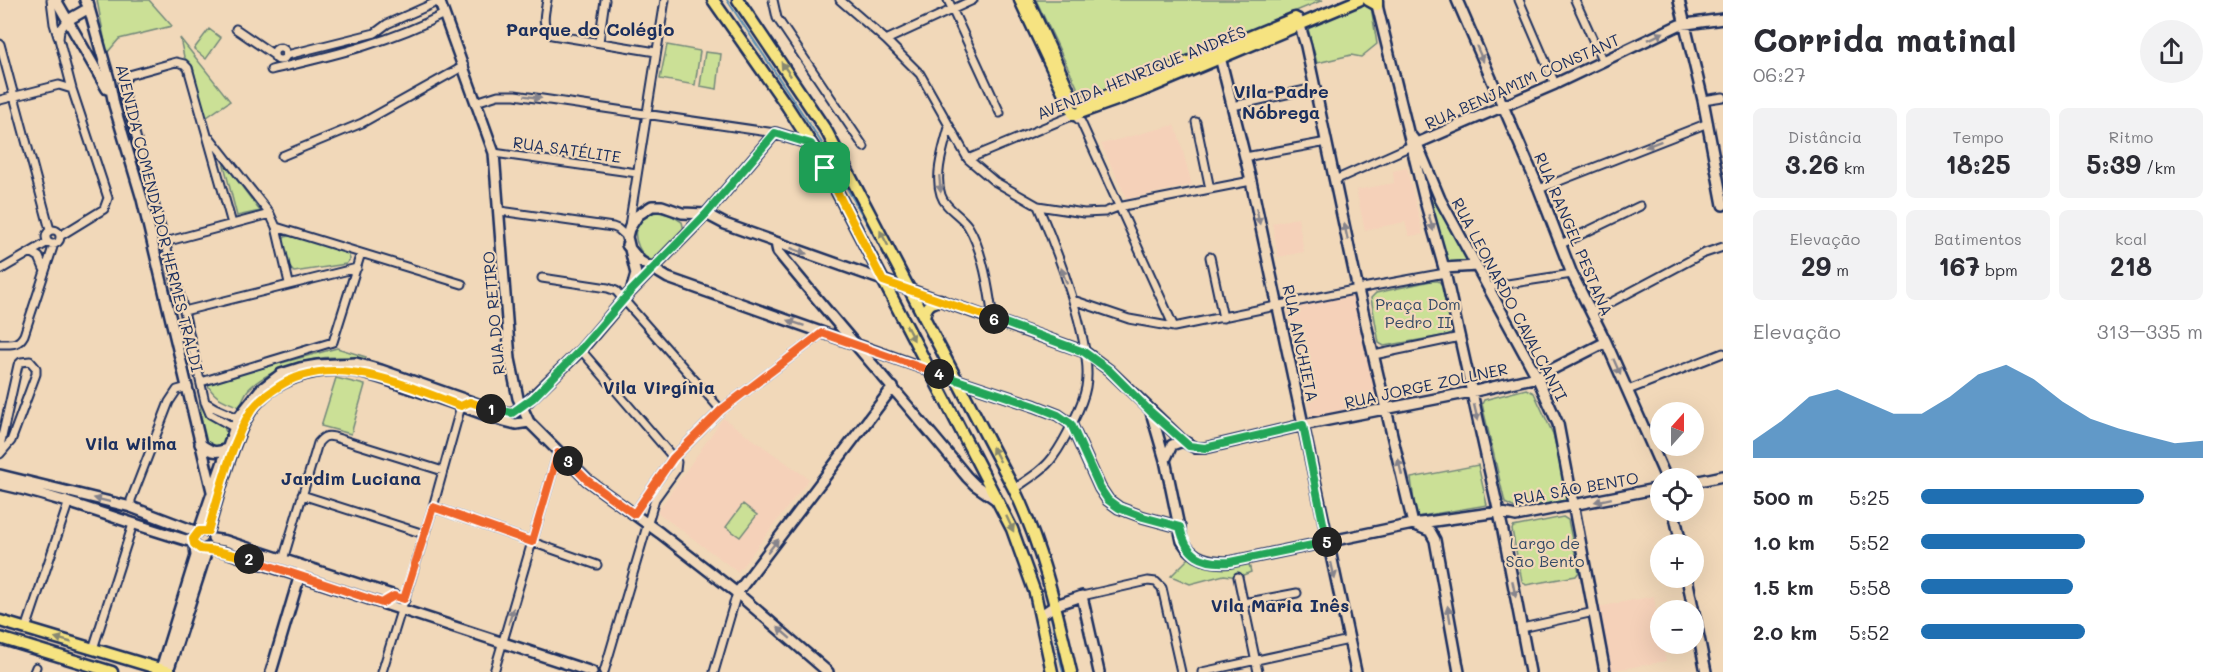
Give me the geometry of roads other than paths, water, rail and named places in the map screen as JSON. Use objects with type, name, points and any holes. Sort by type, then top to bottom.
[{"type":"main road","points":[[56,0],[103,81],[114,105]]},
{"type":"main road","points":[[713,0],[800,124],[885,282],[998,501],[1049,609],[1071,672]]},
{"type":"main road","points":[[738,0],[827,132],[1029,521],[1049,609],[1052,672]]},
{"type":"main road","points":[[1020,0],[1078,119]]},
{"type":"main road","points":[[1028,0],[1070,93],[1083,106]]},
{"type":"main road","name":"AVENIDA HENRIQUE ANDRÉS","points":[[1078,119],[1083,106],[1098,99],[1136,88],[1220,57],[1340,0]]},
{"type":"main road","name":"AVENIDA HENRIQUE ANDRÉS","points":[[1136,88],[1240,40],[1359,0]]},
{"type":"main road","name":"RUA RANGEL PESTANA","points":[[1456,0],[1539,189],[1572,274],[1606,342],[1662,468]]},
{"type":"main road","points":[[1679,0],[1703,99],[1723,205]]},
{"type":"main road","name":"RUA DO RETIRO","points":[[439,1],[494,153],[510,359],[522,407],[530,422],[587,480],[737,593],[827,672]]},
{"type":"main road","points":[[1374,2],[1414,145],[1425,201],[1445,271],[1503,531],[1530,672]]},
{"type":"main road","points":[[68,20],[87,3]]},
{"type":"main road","name":"AVENIDA COMENDADOR HERMES TRALDI","points":[[87,3],[142,199],[212,491]]},
{"type":"main road","name":"RUA BENJAMIM CONSTANT","points":[[1414,145],[1556,84],[1679,25],[1723,19]]},
{"type":"main road","points":[[1298,20],[1413,524]]},
{"type":"main road","points":[[1220,57],[1222,52],[1240,40]]},
{"type":"main road","name":"RUA ANCHIETA","points":[[1220,57],[1251,181],[1356,672]]},
{"type":"main road","points":[[202,540],[238,438],[252,409],[266,395],[285,382],[302,375],[354,371],[466,404],[512,413],[522,407],[580,350],[628,295],[706,214],[775,133],[800,124]]},
{"type":"main road","points":[[775,133],[811,144]]},
{"type":"main road","name":"RUA LEONARDO CAVALCANTI","points":[[1414,145],[1440,199],[1537,377],[1558,424],[1605,672]]},
{"type":"main road","points":[[1425,201],[1434,197],[1440,199]]},
{"type":"main road","points":[[628,295],[636,274],[629,233],[645,209],[662,206],[682,213],[706,214],[725,224],[776,243],[1084,352],[1109,370],[1183,441],[1172,445],[1165,460]]},
{"type":"main road","points":[[682,213],[687,221],[688,233]]},
{"type":"main road","points":[[629,233],[639,261],[668,278],[1058,415],[1071,424],[1100,488],[1108,500],[1119,508],[1180,527]]},
{"type":"main road","points":[[776,243],[778,252],[853,344],[893,387],[967,477],[998,501]]},
{"type":"main road","points":[[1445,271],[1477,266]]},
{"type":"main road","points":[[924,318],[927,305],[940,300]]},
{"type":"main road","name":"RUA JORGE ZOLLNER","points":[[1183,441],[1196,448],[1205,448],[1303,425],[1537,377],[1606,342]]},
{"type":"main road","points":[[0,621],[165,671],[206,553],[202,540],[212,491],[233,427],[260,390],[281,374],[318,365],[356,363],[381,370],[516,424],[530,422]]},
{"type":"main road","points":[[737,593],[893,387]]},
{"type":"main road","points":[[1151,412],[1165,460],[1182,541],[1195,555],[1215,563],[1327,543],[1413,524],[1498,512]]},
{"type":"main road","points":[[200,444],[209,451],[218,453],[226,449]]},
{"type":"main road","points":[[967,477],[982,470]]},
{"type":"main road","points":[[0,474],[131,507],[226,552],[592,672]]},
{"type":"main road","points":[[1704,480],[1723,476]]},
{"type":"main road","points":[[0,483],[29,481]]},
{"type":"main road","points":[[0,483],[133,524],[202,540],[226,541],[404,599]]},
{"type":"main road","name":"RUA SÃO BENTO","points":[[1498,512],[1516,516],[1650,490]]},
{"type":"main road","points":[[67,491],[68,504]]},
{"type":"main road","points":[[131,507],[133,524]]},
{"type":"main road","points":[[1558,509],[1575,517]]},
{"type":"main road","points":[[1503,531],[1505,524],[1516,516]]},
{"type":"main road","points":[[1413,524],[1430,531],[1435,540],[1459,672]]},
{"type":"main road","points":[[271,672],[302,566]]},
{"type":"main road","points":[[1689,588],[1706,672]]},
{"type":"main road","points":[[382,603],[394,596]]},
{"type":"main road","points":[[1049,609],[1082,596],[1099,672]]},
{"type":"main road","points":[[3,639],[17,639],[27,629]]},
{"type":"main road","points":[[3,639],[112,672]]},
{"type":"street","points":[[51,0],[54,24],[72,89],[108,198],[104,209],[60,236]]},
{"type":"street","points":[[547,0],[544,22],[546,30],[552,35],[657,52]]},
{"type":"street","points":[[599,42],[605,0]]},
{"type":"street","points":[[500,211],[613,227],[629,233],[665,0]]},
{"type":"street","points":[[773,0],[777,18],[864,147]]},
{"type":"street","points":[[840,0],[886,40],[920,74],[968,159],[994,181],[1038,206],[1084,213],[1105,212],[1118,207],[1251,181]]},
{"type":"street","points":[[948,0],[1000,113]]},
{"type":"street","points":[[886,40],[973,0]]},
{"type":"street","points":[[1519,0],[1556,84]]},
{"type":"street","points":[[1575,0],[1603,62]]},
{"type":"street","points":[[236,28],[274,55],[276,59],[282,61],[287,55],[375,33],[387,24],[439,1]]},
{"type":"street","points":[[271,70],[393,38],[444,14]]},
{"type":"street","points":[[59,39],[60,30],[68,20]]},
{"type":"street","points":[[375,33],[377,43]]},
{"type":"street","points":[[0,44],[50,230],[46,237],[51,243]]},
{"type":"street","points":[[232,224],[188,68],[176,62],[129,75],[123,83],[123,89],[184,311],[205,402],[210,414],[233,427]]},
{"type":"street","points":[[282,156],[362,123],[464,66]]},
{"type":"street","points":[[59,85],[68,72]]},
{"type":"street","points":[[0,100],[59,85],[72,89]]},
{"type":"street","points":[[1233,106],[1314,88]]},
{"type":"street","points":[[476,102],[498,95],[515,95],[775,133]]},
{"type":"street","points":[[1703,99],[1723,97]]},
{"type":"street","points":[[1078,119],[1174,327]]},
{"type":"street","name":"AVENIDA HENRIQUE ANDRÉS","points":[[968,159],[1078,119]]},
{"type":"street","points":[[1196,122],[1210,189]]},
{"type":"street","points":[[1539,189],[1707,123]]},
{"type":"street","points":[[949,127],[939,172],[941,195],[953,212],[967,224],[977,243],[993,319]]},
{"type":"street","points":[[207,135],[270,214],[276,227],[289,283]]},
{"type":"street","points":[[1245,157],[1327,142]]},
{"type":"street","name":"RUA BENJAMIM CONSTANT","points":[[1335,180],[1414,145]]},
{"type":"street","name":"RUA SATÉLITE","points":[[494,153],[637,173]]},
{"type":"street","points":[[633,199],[637,205],[645,209]]},
{"type":"street","points":[[1014,489],[1053,458],[1082,403],[1087,385],[1084,352],[1073,300],[1049,230],[1038,206]]},
{"type":"street","points":[[1561,244],[1640,206]]},
{"type":"street","points":[[165,242],[270,214]]},
{"type":"street","points":[[276,227],[462,284]]},
{"type":"street","points":[[0,270],[32,252],[51,243],[59,242],[58,231],[50,230]]},
{"type":"street","points":[[0,344],[15,345],[21,341],[51,243]]},
{"type":"street","points":[[1591,313],[1702,254],[1723,248]]},
{"type":"street","points":[[32,252],[39,257],[44,271]]},
{"type":"street","points":[[201,382],[333,342],[361,253]]},
{"type":"street","points":[[1210,257],[1223,318]]},
{"type":"street","points":[[184,311],[289,283],[357,268]]},
{"type":"street","points":[[1073,300],[1129,319],[1174,327],[1445,271]]},
{"type":"street","points":[[1488,287],[1572,274]]},
{"type":"street","points":[[542,278],[608,288],[628,295],[721,410]]},
{"type":"street","points":[[634,514],[673,458],[721,410],[822,333]]},
{"type":"street","points":[[1374,355],[1460,337]]},
{"type":"street","points":[[580,350],[677,462],[677,466],[655,499],[604,672]]},
{"type":"street","points":[[1628,390],[1723,353]]},
{"type":"street","points":[[0,447],[18,365],[21,362],[30,361],[36,368],[36,374],[11,441],[0,454]]},
{"type":"street","points":[[131,507],[131,500],[169,402],[177,390],[188,387]]},
{"type":"street","points":[[205,402],[238,418]]},
{"type":"street","points":[[382,672],[443,471],[466,404]]},
{"type":"street","points":[[283,560],[318,443],[322,438],[327,436],[443,471]]},
{"type":"street","points":[[494,672],[558,453]]},
{"type":"street","points":[[302,495],[424,534]]},
{"type":"street","points":[[27,629],[68,504]]},
{"type":"street","points":[[433,507],[597,564]]},
{"type":"street","points":[[93,649],[133,524]]},
{"type":"street","points":[[1238,578],[1258,672]]},
{"type":"street","points":[[1082,596],[1156,582],[1162,588],[1181,672]]},
{"type":"street","points":[[1243,603],[1297,592]]},
{"type":"street","points":[[714,672],[737,593]]},
{"type":"street","points":[[1522,628],[1594,612]]},
{"type":"street","points":[[1202,672],[1349,640]]},
{"type":"waterway","points":[[727,0],[820,140],[901,284]]},
{"type":"waterway","points":[[1004,481],[1013,500]]},
{"type":"waterway","points":[[1039,570],[1049,608]]},
{"type":"waterway","points":[[1050,613],[1063,672]]},
{"type":"district","name":"Parque do Colégio","points":[[590,29]]},
{"type":"district","name":"Vila Padre Nóbrega","points":[[1281,101]]},
{"type":"district","name":"Vila Virgínia","points":[[659,387]]},
{"type":"district","name":"Vila Wilma","points":[[131,443]]},
{"type":"district","name":"Jardim Luciana","points":[[351,478]]},
{"type":"district","name":"Vila Maria Inês","points":[[1280,605]]},
{"type":"park label","name":"Praça Dom Pedro II","points":[[1418,312]]},
{"type":"park label","name":"Largo de São Bento","points":[[1545,551]]}]
